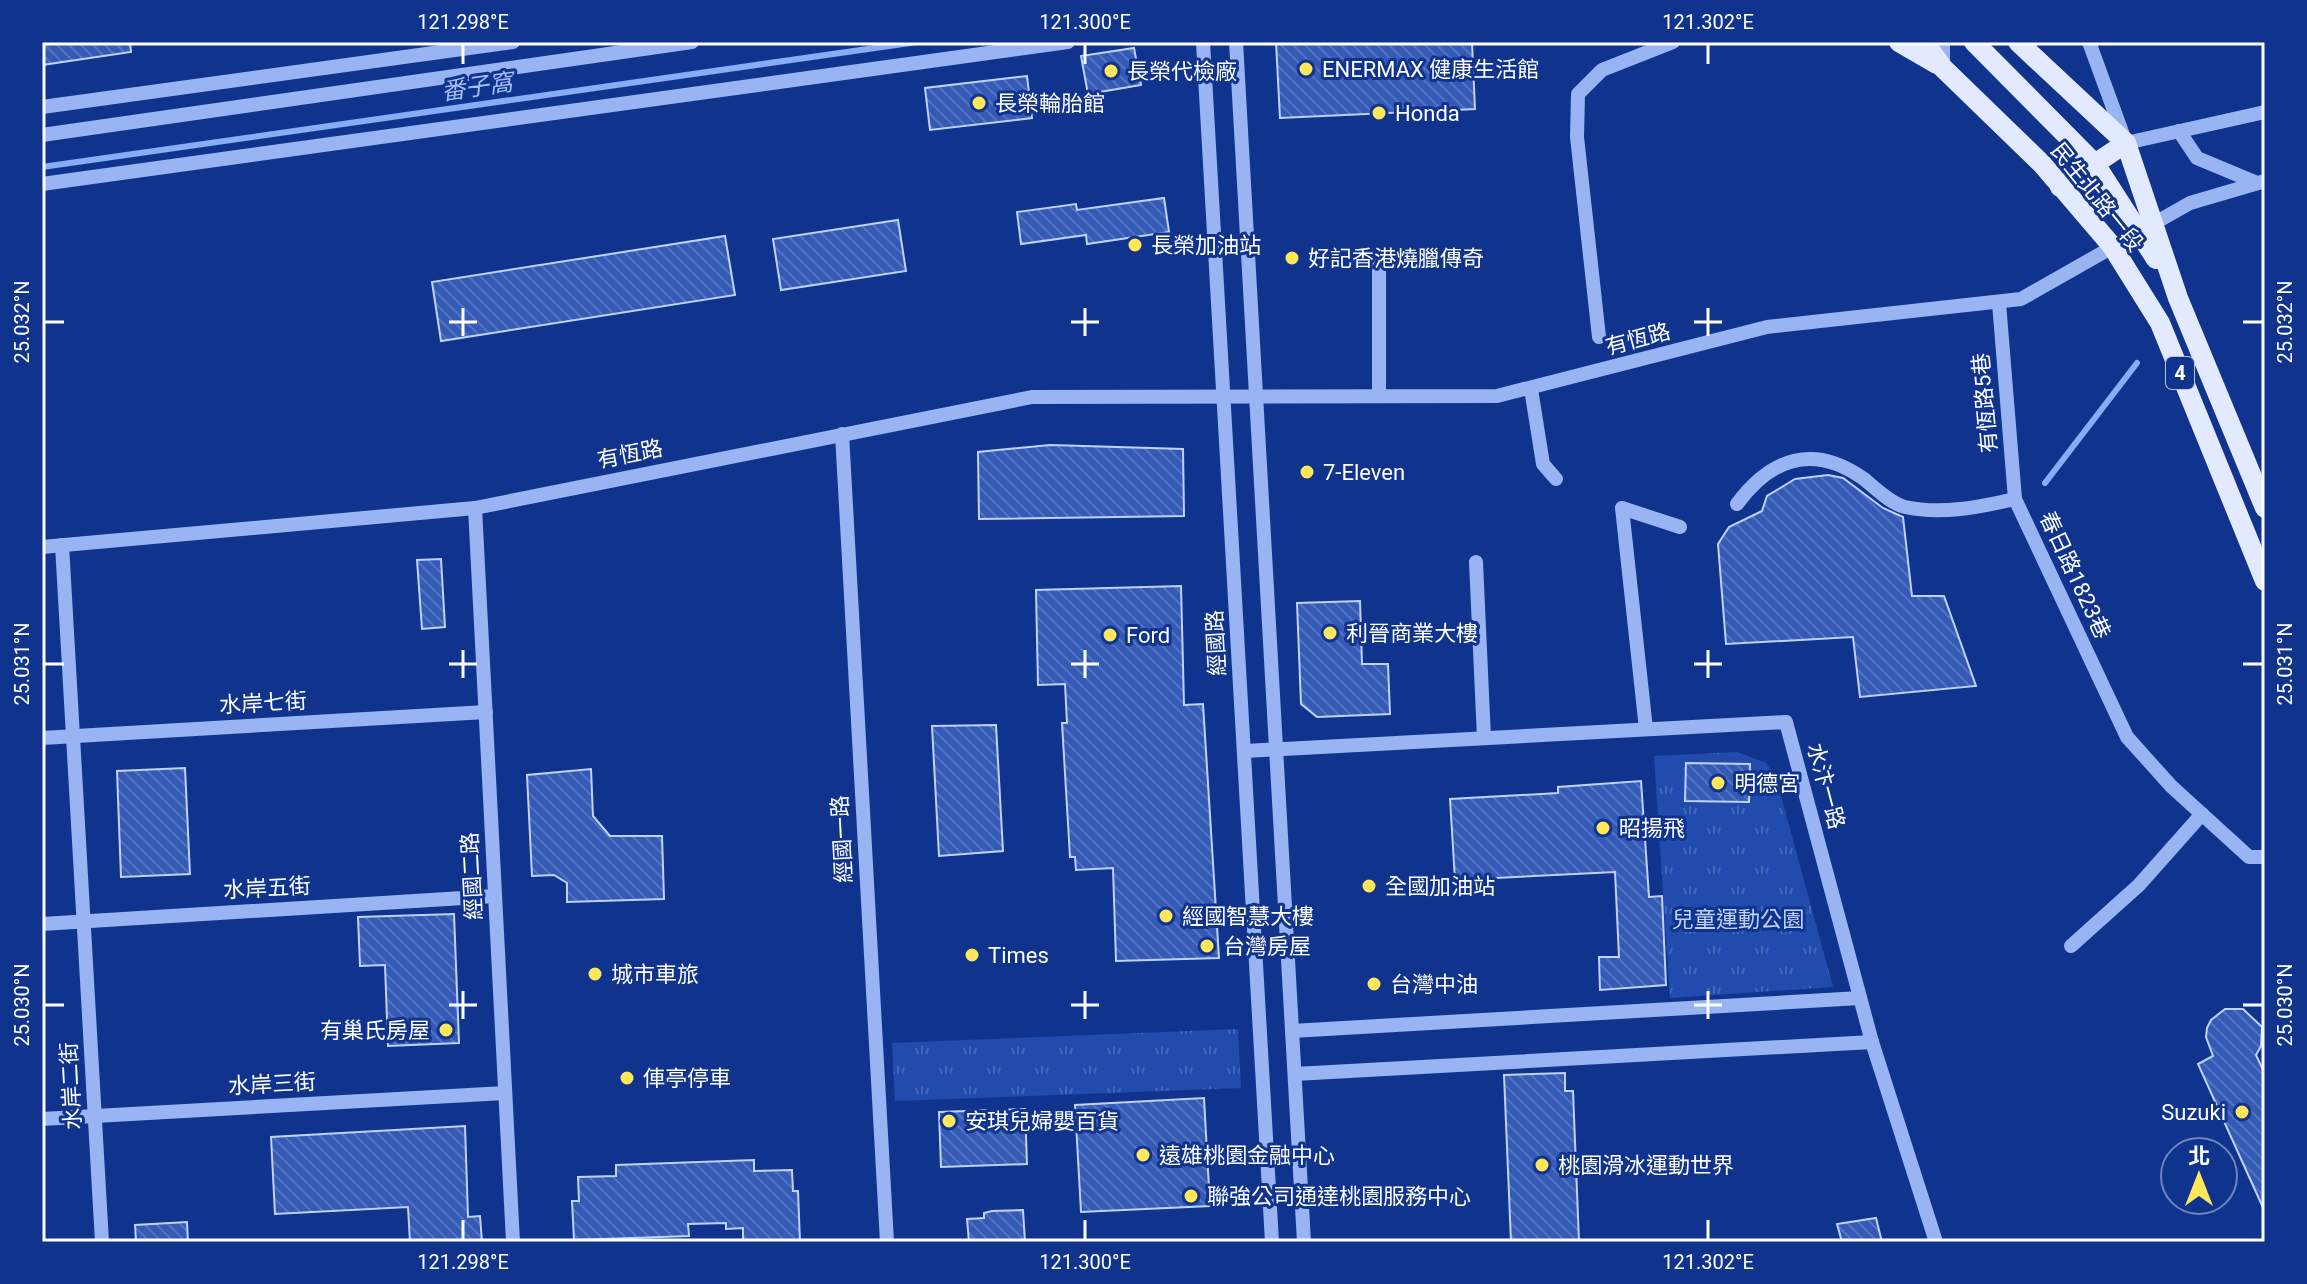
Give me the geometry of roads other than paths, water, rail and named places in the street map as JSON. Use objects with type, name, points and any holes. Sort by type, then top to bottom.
[{"type":"main road","name":"4","points":[[1899,42],[1943,68]]},
{"type":"main road","name":"4","points":[[1924,42],[1943,68]]},
{"type":"main road","name":"民生北路一段","points":[[1974,42],[2095,164]]},
{"type":"main road","name":"4","points":[[2018,42],[2126,143],[2147,227],[2265,508]]},
{"type":"main road","name":"民生北路一段","points":[[1943,68],[2060,187],[2112,246],[2160,323],[2258,539],[2265,581]]},
{"type":"main road","points":[[2060,187],[2126,143]]},
{"type":"main road","name":"4","points":[[2095,164],[2147,227]]},
{"type":"street","points":[[42,107],[513,42]]},
{"type":"street","points":[[42,135],[692,42]]},
{"type":"street","points":[[42,184],[1068,42]]},
{"type":"street","name":"經國路","points":[[1203,42],[1272,1242]]},
{"type":"street","points":[[1236,42],[1304,1242]]},
{"type":"street","points":[[1599,337],[1577,137],[1578,94],[1602,70],[1673,42]]},
{"type":"street","points":[[1943,42],[1943,68]]},
{"type":"street","points":[[2089,42],[2126,143],[2265,112]]},
{"type":"street","points":[[2179,131],[2197,158],[2261,182]]},
{"type":"street","name":"有恆路","points":[[42,547],[475,508],[1032,397],[1497,396],[1767,327],[2021,299],[2190,203],[2261,182]]},
{"type":"street","points":[[1379,264],[1379,396]]},
{"type":"street","name":"有恆路5巷","points":[[1999,303],[2015,499]]},
{"type":"street","points":[[1531,389],[1543,464],[1556,479]]},
{"type":"street","name":"經國一路","points":[[842,434],[887,1242]]},
{"type":"street","name":"春日路1823巷","points":[[1737,504],[1752,484],[1779,463],[1819,459],[1852,471],[1902,507],[1968,509],[2015,499],[2127,737],[2249,857],[2265,857]]},
{"type":"street","name":"經國二路","points":[[475,508],[513,1242]]},
{"type":"street","points":[[1646,729],[1622,508],[1680,527]]},
{"type":"street","name":"水岸二街","points":[[62,545],[102,1242]]},
{"type":"street","points":[[1476,562],[1484,738]]},
{"type":"street","name":"水岸七街","points":[[42,738],[486,712]]},
{"type":"street","name":"水汴一路","points":[[1245,751],[1786,722],[1872,1042],[1936,1242]]},
{"type":"street","points":[[2071,946],[2139,885],[2202,814]]},
{"type":"street","name":"水岸五街","points":[[42,924],[495,896]]},
{"type":"street","points":[[1292,1031],[1860,998]]},
{"type":"street","points":[[1295,1074],[1872,1042]]},
{"type":"street","name":"水岸三街","points":[[42,1119],[505,1093]]},
{"type":"waterway","name":"番子窩","points":[[42,167],[917,42]]},
{"type":"waterway","points":[[2045,483],[2137,363]]},
{"type":"place","name":"ENERMAX 健康生活館","points":[[1306,69]]},
{"type":"place","name":"長榮代檢廠","points":[[1111,71]]},
{"type":"place","name":"長榮輪胎館","points":[[979,103]]},
{"type":"place","name":"Honda","points":[[1379,113]]},
{"type":"place","name":"長榮加油站","points":[[1135,245]]},
{"type":"place","name":"好記香港燒臘傳奇","points":[[1292,258]]},
{"type":"place","name":"7-Eleven","points":[[1307,472]]},
{"type":"place","name":"利晉商業大樓","points":[[1330,633]]},
{"type":"place","name":"Ford","points":[[1110,635]]},
{"type":"place","name":"明德宮","points":[[1718,783]]},
{"type":"place","name":"昭揚飛","points":[[1603,828]]},
{"type":"place","name":"全國加油站","points":[[1369,886]]},
{"type":"place","name":"經國智慧大樓","points":[[1166,916]]},
{"type":"place","name":"台灣房屋","points":[[1207,946]]},
{"type":"place","name":"Times","points":[[972,955]]},
{"type":"place","name":"城市車旅","points":[[595,974]]},
{"type":"place","name":"台灣中油","points":[[1374,984]]},
{"type":"place","name":"有巢氏房屋","points":[[446,1030]]},
{"type":"place","name":"俥亭停車","points":[[627,1078]]},
{"type":"place","name":"Suzuki","points":[[2242,1112]]},
{"type":"place","name":"安琪兒婦嬰百貨","points":[[949,1121]]},
{"type":"place","name":"遠雄桃園金融中心","points":[[1143,1155]]},
{"type":"place","name":"桃園滑冰運動世界","points":[[1542,1165]]},
{"type":"place","name":"聯強公司通達桃園服務中心","points":[[1191,1196]]},
{"type":"park label","name":"兒童運動公園","points":[[1738,919]]}]
